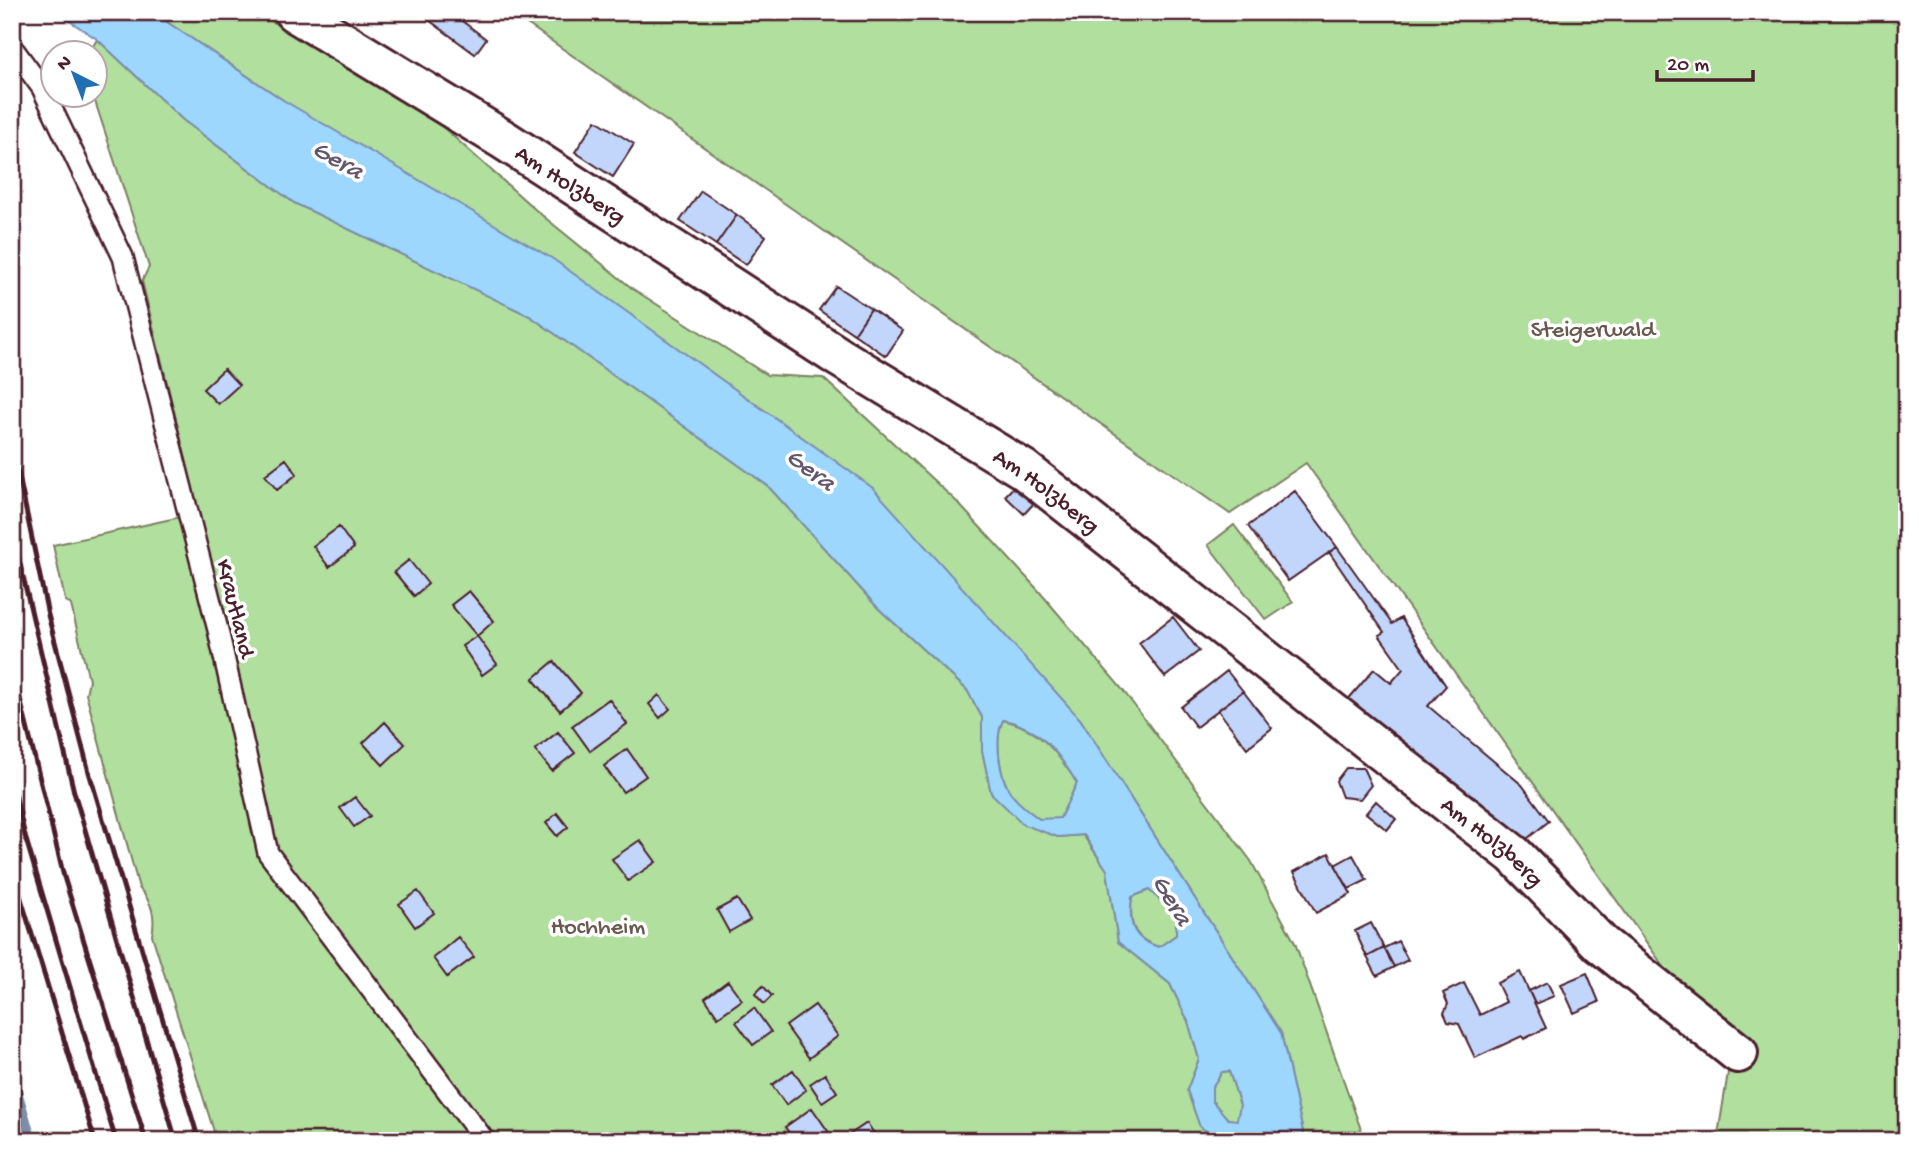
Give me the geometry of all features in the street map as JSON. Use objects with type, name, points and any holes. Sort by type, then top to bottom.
[{"type":"street","name":"Am Holzberg","points":[[294,12],[504,140],[839,357],[1023,468],[1514,855],[1601,944],[1738,1053]]},
{"type":"lane","name":"Krautland","points":[[12,47],[41,88],[123,257],[218,630],[268,853],[485,1141]]},
{"type":"green space","points":[[152,12],[256,12],[436,121],[538,212],[633,289],[767,375],[823,378],[957,502],[1038,590],[1122,689],[1251,861],[1295,943],[1365,1141],[1305,1141],[1281,1033],[1080,719],[283,100]]},
{"type":"green space","name":"Steigerwald","points":[[510,12],[1907,12],[1907,1141],[1717,1141],[1730,1060],[1306,463],[1230,514]]},
{"type":"green space","name":"Hochheim","points":[[108,49],[183,120],[294,203],[530,316],[768,486],[878,608],[967,690],[982,717],[982,750],[991,793],[1058,837],[1083,835],[1107,870],[1118,942],[1170,984],[1188,1021],[1199,1059],[1187,1090],[1200,1126],[1223,1141],[217,1141],[152,935],[152,910],[139,888],[86,694],[89,680],[71,605],[65,600],[53,545],[199,513],[142,281],[149,267],[97,108],[108,108]]},
{"type":"green space","points":[[1234,525],[1293,602],[1266,620],[1208,545]]},
{"type":"green space","points":[[1003,720],[1028,729],[1047,743],[1077,783],[1060,819],[1039,819],[1008,789],[999,759],[999,737]]},
{"type":"green space","points":[[1149,890],[1176,914],[1176,935],[1159,947],[1138,935],[1132,922],[1132,897]]},
{"type":"green space","points":[[1229,1071],[1240,1105],[1238,1120],[1228,1120],[1212,1101],[1212,1087],[1222,1072]]},
{"type":"water","name":"Gera","points":[[56,12],[152,12],[283,100],[553,259],[873,488],[1080,719],[1281,1033],[1305,1141],[1223,1141],[1200,1127],[1187,1090],[1199,1059],[1188,1021],[1170,984],[1118,942],[1107,870],[1084,835],[1058,837],[1024,825],[991,793],[982,750],[982,717],[967,690],[878,608],[768,486],[530,316],[294,203],[183,120],[108,49],[108,38],[95,38]],"holes":[[[1003,720],[1028,728],[1047,743],[1077,783],[1060,818],[1039,819],[1008,789],[999,759],[1000,728]],[[1149,890],[1176,914],[1176,935],[1159,947],[1143,940],[1132,922],[1132,897]],[[1229,1071],[1240,1105],[1237,1120],[1228,1119],[1212,1101],[1212,1087],[1222,1072]]]},
{"type":"building","points":[[418,12],[450,12],[486,39],[475,54]]},
{"type":"building","points":[[596,120],[634,144],[613,177],[575,152]]},
{"type":"building","points":[[701,191],[737,215],[716,245],[680,221]]},
{"type":"building","points":[[737,215],[766,236],[746,265],[716,245]]},
{"type":"building","points":[[836,286],[871,309],[854,334],[819,310]]},
{"type":"building","points":[[871,309],[903,331],[886,356],[854,334]]},
{"type":"building","points":[[224,369],[239,385],[218,404],[203,389]]},
{"type":"building","points":[[286,459],[297,474],[277,490],[265,475]]},
{"type":"building","points":[[1017,483],[1036,501],[1024,514],[1005,496]]},
{"type":"building","points":[[1295,491],[1337,547],[1288,581],[1248,526]]},
{"type":"building","points":[[339,527],[354,548],[329,567],[313,546]]},
{"type":"building","points":[[1337,547],[1392,624],[1401,618],[1446,686],[1428,706],[1522,785],[1549,821],[1517,847],[1346,702],[1374,669],[1391,683],[1403,669],[1379,635],[1384,632],[1329,552]]},
{"type":"building","points":[[409,560],[428,584],[414,596],[394,572]]},
{"type":"building","points":[[469,591],[494,621],[477,636],[451,605]]},
{"type":"building","points":[[1173,617],[1199,651],[1165,677],[1139,643]]},
{"type":"building","points":[[477,636],[497,664],[482,675],[462,646]]},
{"type":"building","points":[[554,661],[581,693],[560,711],[533,679]]},
{"type":"building","points":[[1227,671],[1243,691],[1196,727],[1181,707]]},
{"type":"building","points":[[1243,691],[1272,728],[1247,748],[1218,710]]},
{"type":"building","points":[[659,695],[670,709],[660,718],[649,704]]},
{"type":"building","points":[[609,699],[627,724],[590,751],[572,726]]},
{"type":"building","points":[[385,722],[405,744],[383,765],[363,743]]},
{"type":"building","points":[[558,732],[575,753],[552,771],[535,750]]},
{"type":"building","points":[[627,749],[646,776],[623,792],[604,766]]},
{"type":"building","points":[[1346,768],[1363,768],[1371,785],[1360,799],[1342,797],[1336,781]]},
{"type":"building","points":[[355,797],[370,816],[354,827],[340,808]]},
{"type":"building","points":[[1376,801],[1396,819],[1387,830],[1366,813]]},
{"type":"building","points":[[557,813],[568,827],[557,836],[546,823]]},
{"type":"building","points":[[640,840],[656,862],[628,881],[612,859]]},
{"type":"building","points":[[1329,853],[1351,894],[1316,913],[1294,872]]},
{"type":"building","points":[[1353,855],[1367,880],[1349,889],[1335,865]]},
{"type":"building","points":[[418,891],[434,913],[415,927],[399,904]]},
{"type":"building","points":[[737,899],[750,920],[729,932],[717,910]]},
{"type":"building","points":[[1371,923],[1384,948],[1367,957],[1355,931]]},
{"type":"building","points":[[458,937],[474,957],[447,977],[433,958]]},
{"type":"building","points":[[1398,941],[1408,960],[1394,967],[1384,948]]},
{"type":"building","points":[[1384,948],[1394,967],[1377,976],[1367,957]]},
{"type":"building","points":[[1520,972],[1546,1028],[1475,1058],[1459,1024],[1448,1022],[1444,1013],[1448,1004],[1443,993],[1464,983],[1480,1015],[1506,1002],[1497,983]]},
{"type":"building","points":[[1587,973],[1599,1002],[1574,1013],[1561,984]]},
{"type":"building","points":[[728,981],[742,1000],[718,1017],[705,998]]},
{"type":"building","points":[[1547,982],[1554,996],[1535,1004],[1529,991]]},
{"type":"building","points":[[763,986],[772,996],[764,1004],[755,994]]},
{"type":"building","points":[[815,1005],[838,1036],[809,1058],[786,1026]]},
{"type":"building","points":[[754,1008],[771,1032],[753,1045],[736,1022]]},
{"type":"building","points":[[793,1070],[806,1090],[786,1105],[772,1085]]},
{"type":"building","points":[[825,1074],[837,1092],[822,1102],[810,1084]]},
{"type":"building","points":[[812,1108],[832,1137],[826,1141],[795,1141],[785,1127]]},
{"type":"building","points":[[867,1123],[879,1141],[849,1141],[846,1137]]},
{"type":"waterway","points":[[12,1075],[32,1141]]},
{"type":"railway","points":[[12,443],[48,615],[89,772],[199,1141]]},
{"type":"railway","points":[[12,530],[74,792],[176,1141]]},
{"type":"railway","points":[[12,666],[64,877],[146,1141]]},
{"type":"railway","points":[[12,780],[25,836],[116,1141]]},
{"type":"railway","points":[[12,869],[95,1141]]}]
